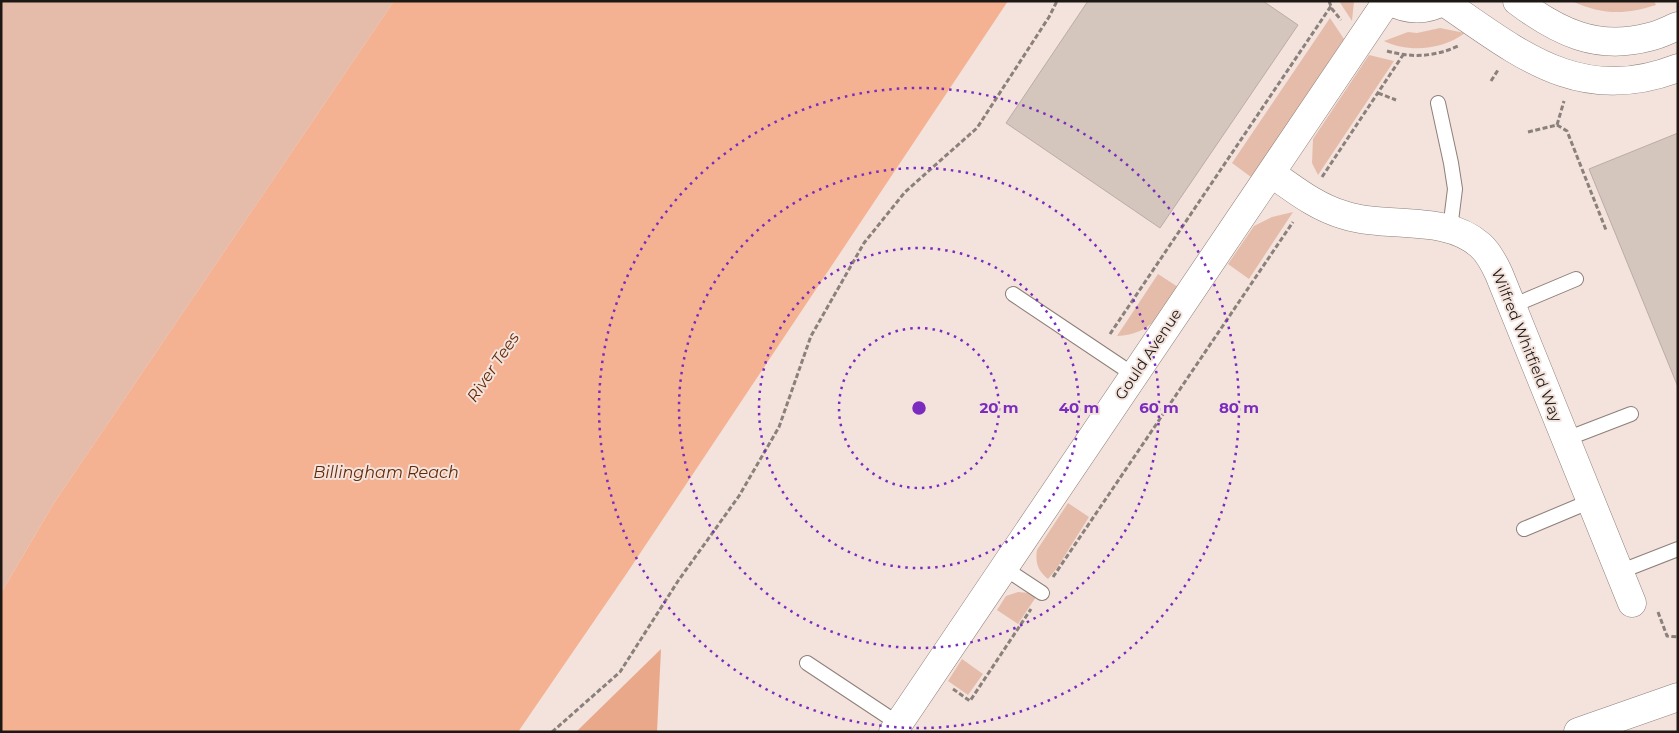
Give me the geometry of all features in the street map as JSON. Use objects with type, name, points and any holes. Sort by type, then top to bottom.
[{"type":"street","points":[[1388,1],[1403,7],[1420,9],[1428,8],[1444,1],[1523,54],[1546,67],[1583,79],[1629,81],[1662,74],[1678,68]]},
{"type":"street","name":"Gould Avenue","points":[[896,728],[1388,1]]},
{"type":"street","points":[[1517,1],[1547,23],[1587,39],[1610,42],[1629,41],[1650,37],[1678,26]]},
{"type":"street","name":"Wilfred Whitfield Way","points":[[1271,173],[1323,207],[1344,215],[1366,221],[1436,226],[1450,229],[1461,232],[1482,246],[1492,259],[1512,306],[1632,603]]},
{"type":"street","points":[[1578,732],[1678,697]]},
{"type":"lane","points":[[1438,103],[1455,189],[1450,229]]},
{"type":"lane","points":[[1512,306],[1576,279]]},
{"type":"lane","points":[[1013,294],[1134,376]]},
{"type":"lane","points":[[1566,439],[1630,414]]},
{"type":"lane","points":[[1524,529],[1590,501]]},
{"type":"lane","points":[[1619,572],[1678,549]]},
{"type":"lane","points":[[1004,568],[1042,594]]},
{"type":"lane","points":[[807,664],[896,728]]},
{"type":"path","points":[[552,732],[620,672],[678,581],[739,496],[780,427],[810,336],[864,243],[905,192],[977,128],[1049,17],[1057,1]]},
{"type":"path","points":[[1098,352],[1331,6]]},
{"type":"path","points":[[932,675],[970,701],[1189,377],[1403,55]]},
{"type":"path","points":[[1378,93],[1396,100]]},
{"type":"path","points":[[1556,125],[1565,97]]},
{"type":"path","points":[[1528,132],[1556,125],[1567,131],[1606,230]]},
{"type":"path","points":[[1657,610],[1668,636],[1678,637]]},
{"type":"shaded area","points":[[1,1],[394,1],[54,503],[1,593]]},
{"type":"shaded area","points":[[1339,1],[1354,1],[1352,21]]},
{"type":"shaded area","points":[[1572,1],[1654,1],[1656,5],[1634,11],[1614,12],[1593,9]]},
{"type":"shaded area","points":[[1330,18],[1344,39],[1251,177],[1232,163]]},
{"type":"shaded area","points":[[1440,28],[1465,33],[1446,43],[1425,48],[1404,47],[1384,41],[1408,32],[1417,33]]},
{"type":"shaded area","points":[[1369,55],[1394,61],[1318,175],[1312,163],[1313,139]]},
{"type":"shaded area","points":[[1293,212],[1249,279],[1228,264],[1254,226],[1272,217]]},
{"type":"shaded area","points":[[1158,274],[1178,287],[1166,306],[1147,327],[1129,334],[1117,336]]},
{"type":"shaded area","points":[[1068,503],[1089,517],[1048,579],[1038,566],[1036,559],[1037,550]]},
{"type":"shaded area","points":[[1018,592],[1029,593],[1036,597],[1018,624],[997,610],[1006,596]]},
{"type":"shaded area","points":[[661,649],[657,732],[576,732]]},
{"type":"shaded area","points":[[962,659],[983,674],[968,695],[948,681]]},
{"type":"water","name":"Billingham Reach","points":[[394,1],[1008,1],[627,573],[518,732],[1,732],[1,593],[54,503]]},
{"type":"building","points":[[1088,1],[1263,1],[1298,25],[1160,228],[1006,123]]},
{"type":"building","points":[[1678,133],[1678,387],[1589,169]]},
{"type":"water label","name":"River Tees","points":[[493,367]]}]
